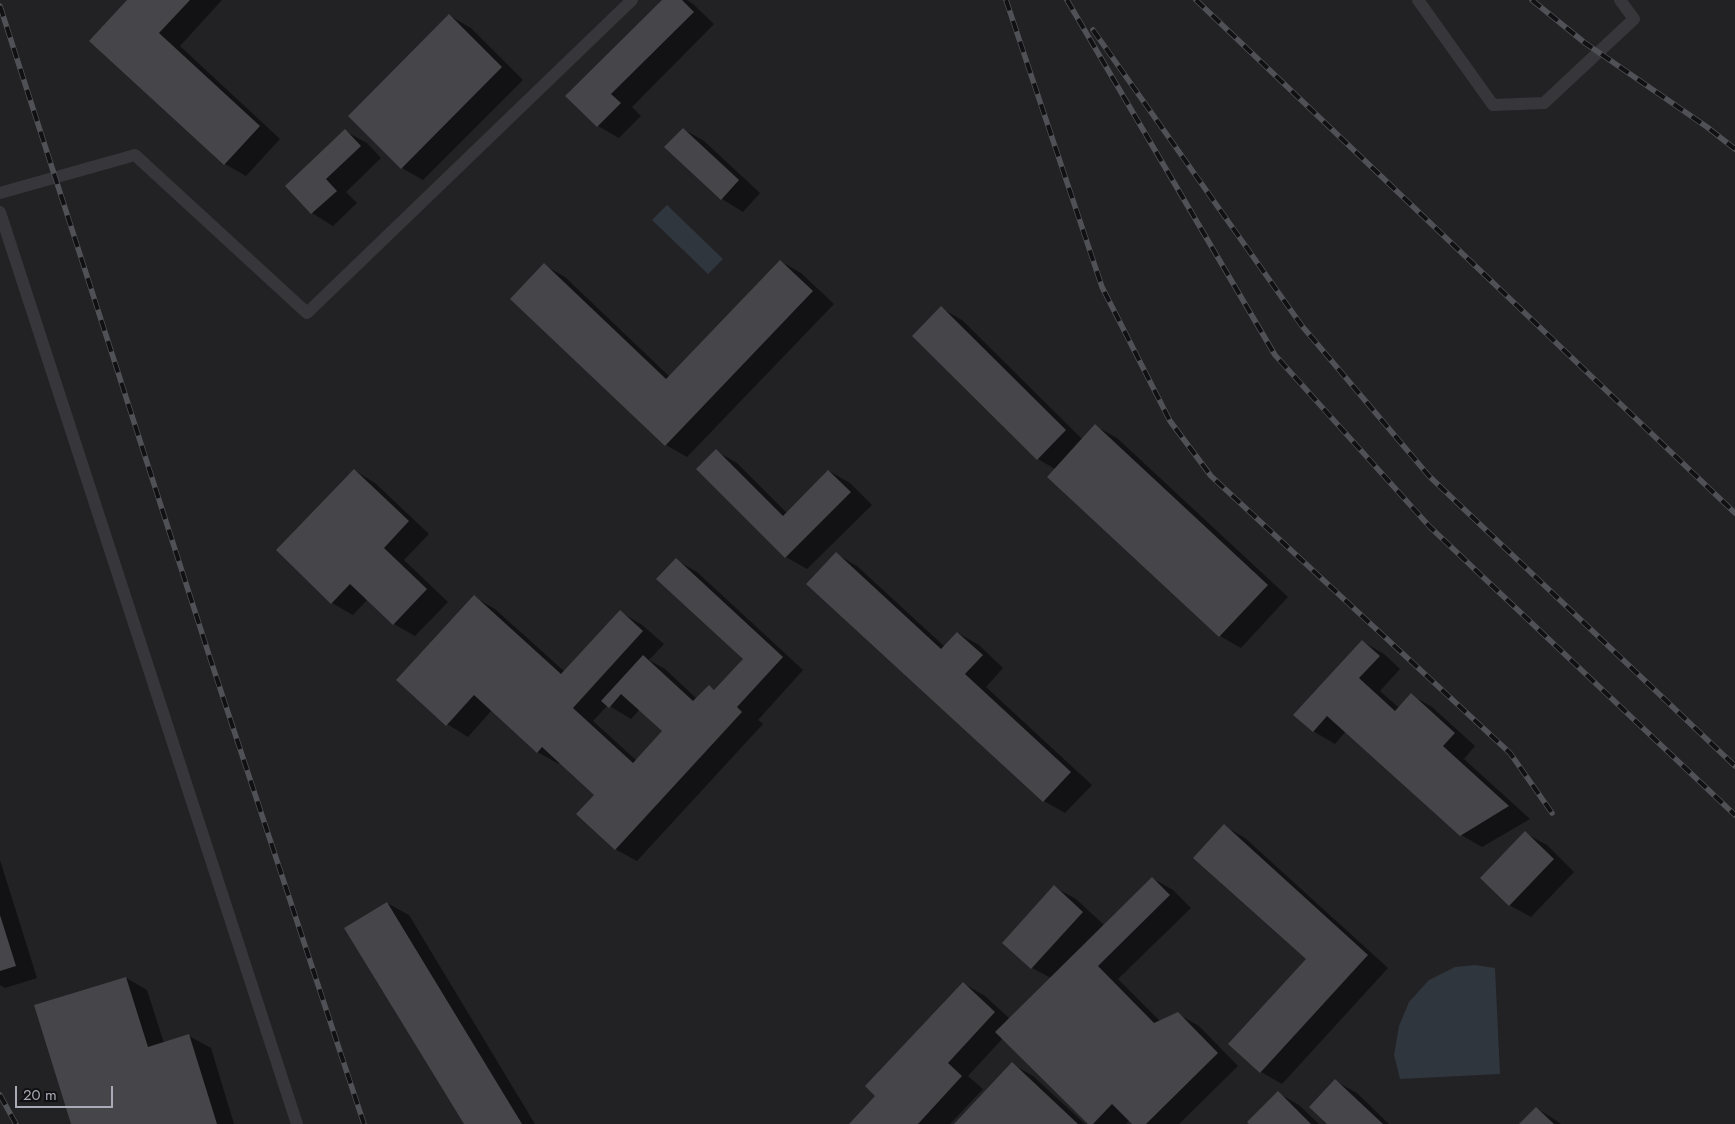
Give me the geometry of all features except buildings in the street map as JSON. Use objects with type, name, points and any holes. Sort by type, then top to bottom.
[{"type":"lane","points":[[0,193],[135,155],[307,313],[632,0]]},
{"type":"lane","points":[[1418,0],[1493,105],[1544,104],[1634,19],[1620,0]]},
{"type":"lane","points":[[0,212],[296,1124]]},
{"type":"shaded area","points":[[0,0],[1735,0],[1735,1124],[0,1124]]},
{"type":"shaded area","points":[[667,205],[723,259],[708,274],[652,220]]},
{"type":"shaded area","points":[[1475,965],[1495,968],[1500,1074],[1400,1079],[1394,1055],[1399,1026],[1409,1002],[1429,980],[1455,967]]},
{"type":"railway","points":[[1006,0],[1102,287],[1170,421],[1211,476],[1510,753],[1552,813]]},
{"type":"railway","points":[[1067,0],[1275,355],[1430,527],[1735,815]]},
{"type":"railway","points":[[1196,0],[1735,513]]},
{"type":"railway","points":[[1532,0],[1585,43],[1707,127],[1735,149]]},
{"type":"railway","points":[[0,6],[210,658],[364,1124]]},
{"type":"railway","points":[[1093,30],[1302,326],[1429,476],[1735,766]]},
{"type":"railway","points":[[0,1095],[16,1124]]}]
